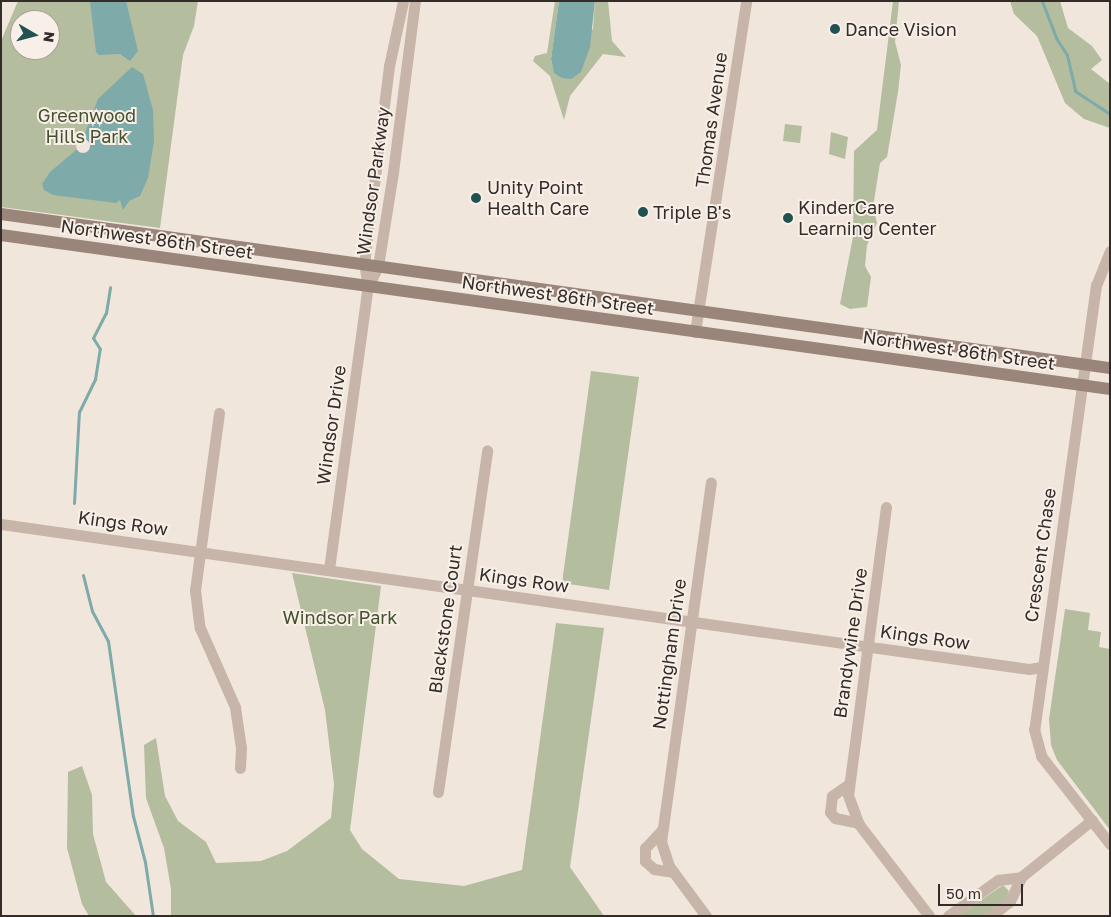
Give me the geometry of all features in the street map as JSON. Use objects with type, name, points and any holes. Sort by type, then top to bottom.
[{"type":"main road","name":"Northwest 86th Street","points":[[1,214],[1110,368]]},
{"type":"main road","name":"Northwest 86th Street","points":[[1,235],[1110,389]]},
{"type":"street","name":"Windsor Parkway","points":[[368,286],[364,264],[389,66],[403,1]]},
{"type":"street","name":"Windsor Parkway","points":[[368,286],[378,266],[415,1]]},
{"type":"street","name":"Thomas Avenue","points":[[695,332],[746,1]]},
{"type":"street","name":"Crescent Chase","points":[[1110,251],[1096,285],[1035,714],[1036,743],[1041,756],[1110,844]]},
{"type":"street","name":"Windsor Drive","points":[[329,569],[368,286]]},
{"type":"street","points":[[219,412],[199,552],[196,609],[208,647],[235,706],[240,734],[240,768]]},
{"type":"street","name":"Blackstone Court","points":[[438,792],[487,450]]},
{"type":"street","name":"Nottingham Drive","points":[[706,916],[674,872],[664,854],[662,830],[711,482]]},
{"type":"street","name":"Brandywine Drive","points":[[886,507],[848,784],[850,807],[858,823],[929,916]]},
{"type":"street","name":"Kings Row","points":[[1,524],[329,569],[868,647],[1029,669],[1042,667]]},
{"type":"street","points":[[848,784],[832,796],[830,812],[835,818],[858,823]]},
{"type":"street","points":[[991,916],[1010,901],[1021,877],[1092,820]]},
{"type":"street","points":[[662,830],[645,848],[645,861],[654,869],[674,872]]},
{"type":"street","points":[[948,916],[998,880],[1021,877]]},
{"type":"green space","name":"Greenwood Hills Park","points":[[18,1],[198,1],[194,26],[183,55],[160,228],[1,207],[1,41],[10,20],[10,60],[60,60],[60,10],[14,10]]},
{"type":"green space","points":[[555,1],[559,1],[551,59],[554,72],[593,29],[595,1],[608,1],[612,41],[626,57],[603,54],[570,96],[564,120],[550,76],[533,61],[535,56],[547,53]]},
{"type":"green space","points":[[893,1],[899,1],[895,42],[901,65],[898,92],[887,157],[880,163],[873,207],[877,223],[867,245],[865,266],[871,277],[867,307],[850,309],[840,304],[853,237],[854,151],[877,130]]},
{"type":"green space","points":[[1010,1],[1060,1],[1068,28],[1092,46],[1102,60],[1091,69],[1110,84],[1110,128],[1084,119],[1065,103],[1037,36],[1014,14]]},
{"type":"green space","points":[[785,124],[802,126],[800,143],[783,141]]},
{"type":"green space","points":[[831,132],[848,137],[845,159],[829,154]]},
{"type":"green space","points":[[591,371],[639,377],[609,590],[562,583]]},
{"type":"green space","name":"Windsor Park","points":[[292,573],[381,586],[350,830],[362,849],[399,879],[464,886],[522,870],[556,623],[604,628],[570,867],[604,916],[171,916],[171,889],[164,848],[146,798],[144,745],[156,738],[165,796],[178,821],[206,842],[216,863],[261,861],[287,851],[331,818],[334,784],[325,710]]},
{"type":"green space","points":[[1065,609],[1090,613],[1088,630],[1101,632],[1099,647],[1110,649],[1110,830],[1057,760],[1051,745],[1049,719]]},
{"type":"green space","points":[[82,766],[92,795],[93,834],[106,882],[136,916],[89,916],[82,904],[67,848],[68,772]]},
{"type":"green space","points":[[1003,885],[1009,891],[1006,899],[984,916],[958,916]]},
{"type":"water","points":[[90,1],[126,1],[138,51],[130,61],[120,54],[99,55],[96,52]]},
{"type":"water","points":[[559,1],[595,1],[590,47],[581,72],[571,79],[562,78],[554,73],[551,59]]},
{"type":"water","points":[[132,67],[143,74],[153,110],[154,141],[148,178],[140,196],[129,201],[123,210],[120,200],[116,203],[53,195],[44,190],[42,184],[50,172],[75,151],[83,138],[98,99]]},
{"type":"pier","points":[[80,139],[86,139],[90,146],[86,153],[80,153],[76,149],[76,143]]},
{"type":"waterway","points":[[1042,1],[1056,38],[1067,55],[1075,91],[1110,114]]},
{"type":"waterway","points":[[74,503],[79,412],[95,379],[100,349],[93,338],[106,313],[110,287]]},
{"type":"waterway","points":[[83,575],[92,611],[108,641],[133,816],[145,862],[153,916]]},
{"type":"place","name":"Dance Vision","points":[[835,29]]},
{"type":"place","name":"Unity Point Health Care","points":[[476,198]]},
{"type":"place","name":"Triple B's","points":[[643,212]]},
{"type":"place","name":"KinderCare Learning Center","points":[[788,218]]}]
